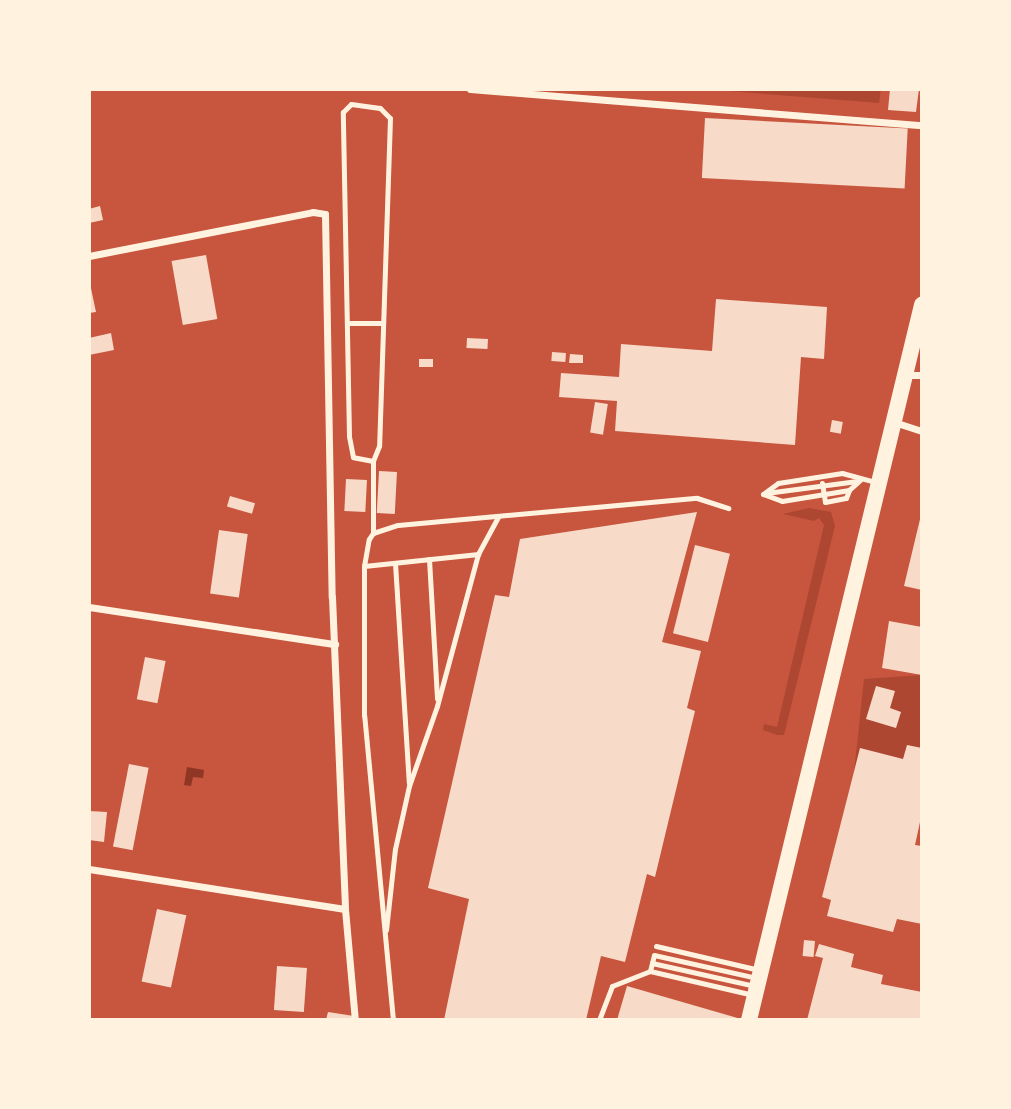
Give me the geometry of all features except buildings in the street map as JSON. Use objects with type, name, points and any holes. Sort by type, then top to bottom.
[{"type":"main road","points":[[748,1020],[894,422],[914,375],[922,305]]},
{"type":"street","points":[[470,89],[922,125]]},
{"type":"street","points":[[89,256],[313,212],[324,214],[345,909],[355,1020]]},
{"type":"street","points":[[894,422],[922,431]]},
{"type":"street","points":[[89,607],[335,644]]},
{"type":"street","points":[[89,869],[345,909]]},
{"type":"lane","points":[[373,461],[356,459],[351,453],[343,112],[351,104],[380,108],[390,118],[381,323],[379,446],[373,461],[373,533],[364,566],[364,715],[393,1020]]},
{"type":"lane","points":[[349,323],[381,323]]},
{"type":"lane","points":[[762,494],[778,483],[842,473],[860,480]]},
{"type":"lane","points":[[821,476],[823,494]]},
{"type":"lane","points":[[762,494],[782,501],[849,490],[860,480]]},
{"type":"lane","points":[[762,494],[860,480],[880,481]]},
{"type":"lane","points":[[373,533],[398,525],[697,498],[728,508]]},
{"type":"lane","points":[[385,948],[395,849],[409,786],[438,706],[478,554],[498,517]]},
{"type":"lane","points":[[364,566],[478,554]]},
{"type":"lane","points":[[429,559],[438,706]]},
{"type":"lane","points":[[395,563],[409,786]]},
{"type":"lane","points":[[656,947],[757,982]]},
{"type":"lane","points":[[650,971],[654,955],[757,982]]},
{"type":"lane","points":[[652,963],[757,982]]},
{"type":"lane","points":[[599,1020],[612,986],[650,971],[757,982]]},
{"type":"shaded area","points":[[703,89],[881,89],[879,103]]},
{"type":"shaded area","points":[[809,508],[831,512],[835,526],[784,735],[777,735],[763,730],[764,724],[777,727],[824,525],[819,518],[814,521],[783,514]]},
{"type":"shaded area","points":[[922,675],[922,809],[852,791],[864,679]]},
{"type":"shaded area","points":[[187,767],[204,770],[203,778],[193,777],[191,786],[184,785]]}]
